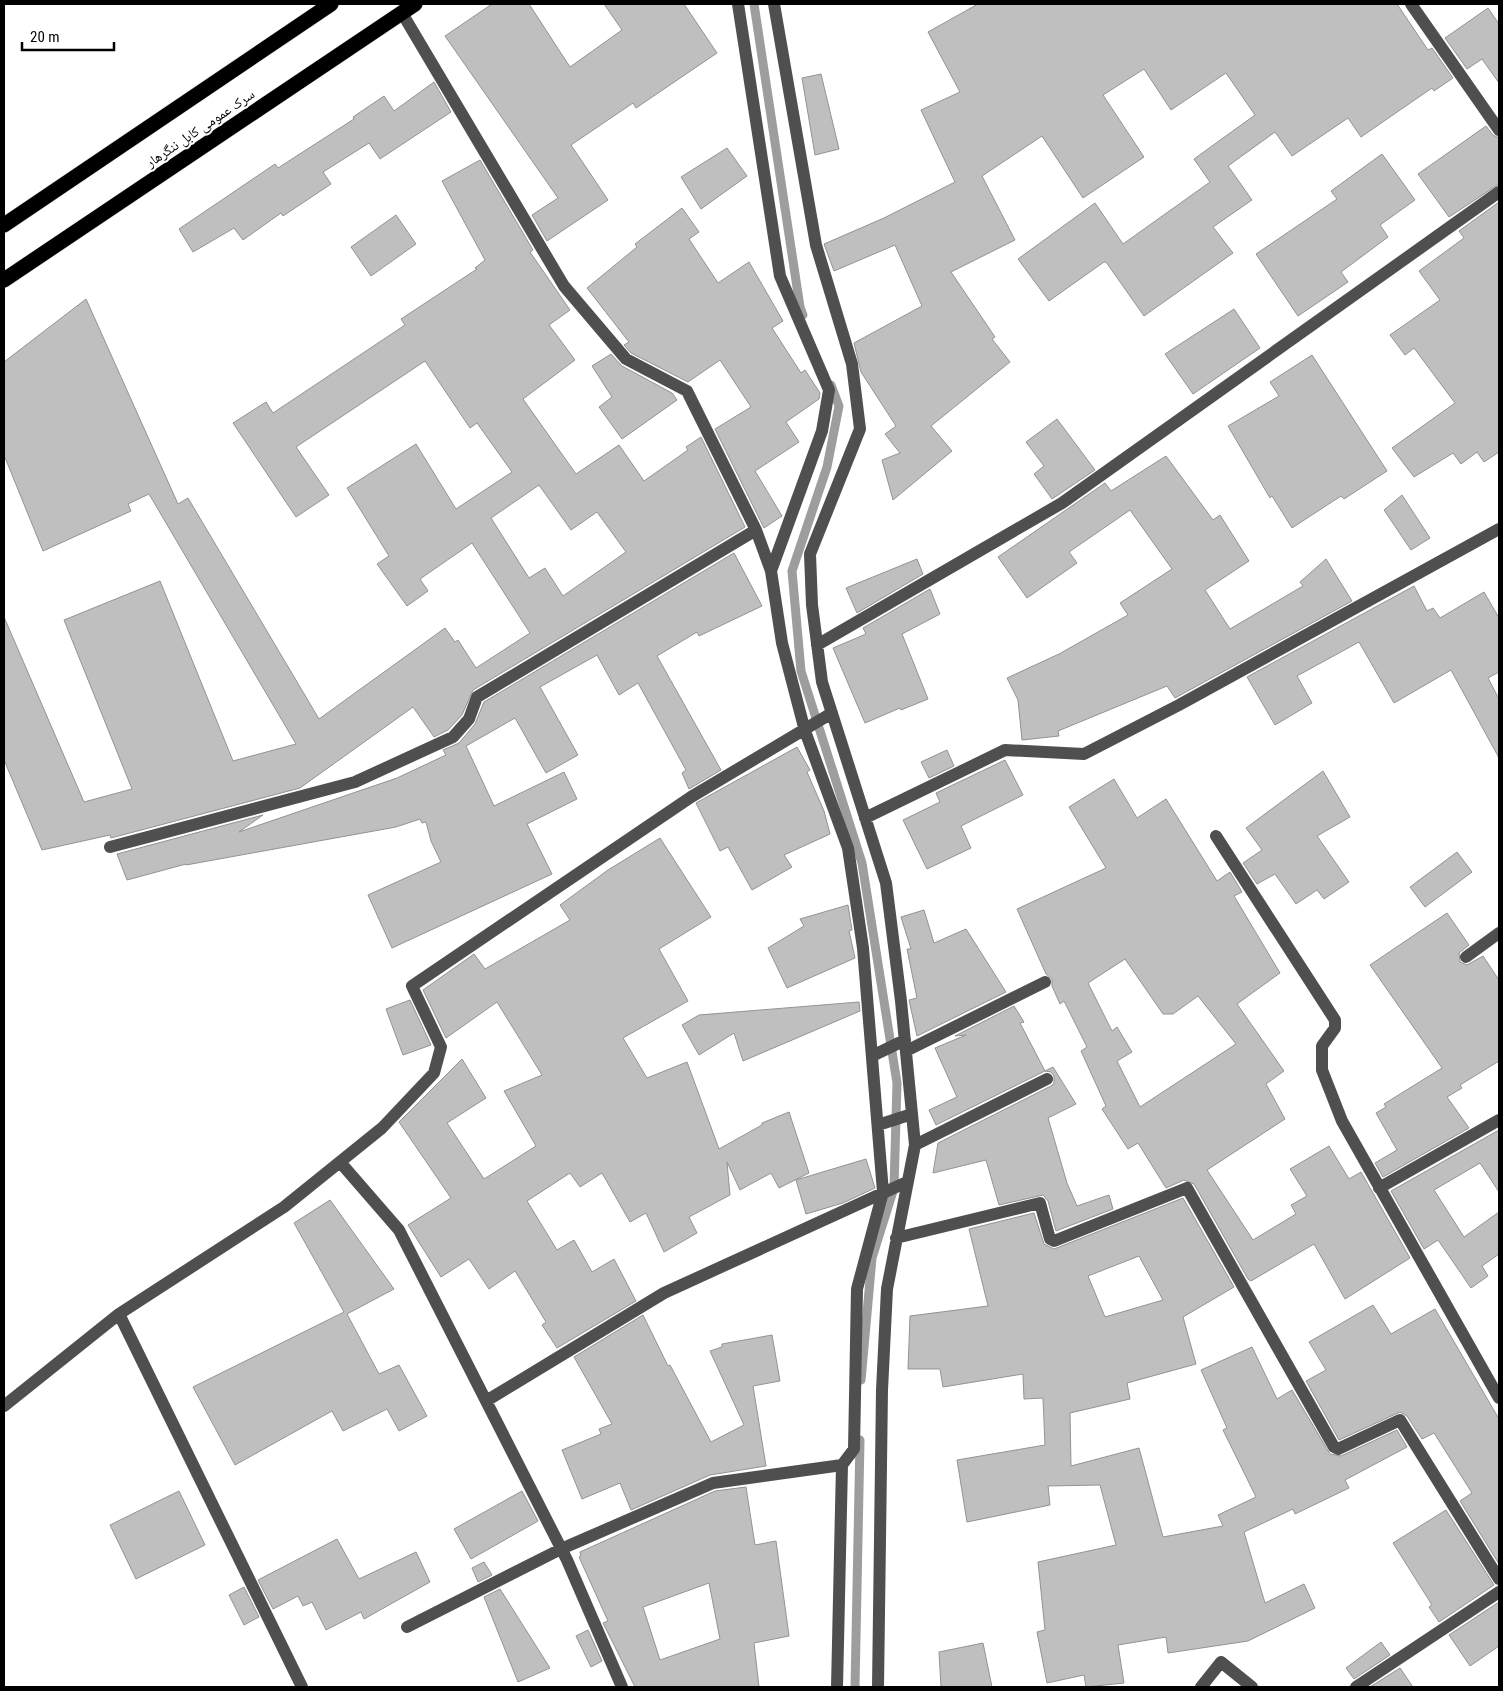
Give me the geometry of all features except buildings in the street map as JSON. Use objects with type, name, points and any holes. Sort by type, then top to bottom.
[{"type":"highway","points":[[4,225],[332,4]]},
{"type":"highway","name":"سرک عمومی کابل ننگرهار","points":[[4,280],[415,4]]},
{"type":"street","points":[[738,4],[780,276],[829,390],[822,431],[771,571]]},
{"type":"street","points":[[774,4],[816,244],[852,364],[860,428],[810,554],[812,605],[822,682],[819,720],[848,848],[863,948],[883,1192],[857,1289],[854,1449],[842,1465],[837,1687]]},
{"type":"street","points":[[1411,4],[1499,130]]},
{"type":"street","points":[[402,13],[564,286],[626,359],[687,392],[756,530],[771,571],[782,643],[866,818],[886,883],[915,1145],[887,1290],[882,1390],[878,1687]]},
{"type":"street","points":[[817,645],[1062,503],[1499,192]]},
{"type":"street","points":[[866,818],[1005,750],[1084,754],[1188,700],[1499,529]]},
{"type":"street","points":[[110,847],[355,782],[453,737],[469,718],[476,697],[756,530]]},
{"type":"street","points":[[4,1406],[119,1314],[284,1207],[382,1128],[434,1073],[442,1047],[412,986],[691,797],[819,720]]},
{"type":"street","points":[[1216,836],[1335,1020],[1335,1028],[1322,1046],[1322,1070],[1342,1120],[1499,1398]]},
{"type":"street","points":[[1466,957],[1499,933]]},
{"type":"street","points":[[872,1056],[905,1045],[1045,982]]},
{"type":"street","points":[[915,1145],[1047,1079]]},
{"type":"street","points":[[878,1125],[912,1114]]},
{"type":"street","points":[[1379,1188],[1499,1120]]},
{"type":"street","points":[[340,1162],[399,1230],[561,1549],[622,1687]]},
{"type":"street","points":[[486,1401],[664,1293],[908,1182]]},
{"type":"street","points":[[896,1238],[1040,1203],[1050,1239],[1054,1242],[1187,1188],[1334,1447],[1338,1449],[1400,1420],[1499,1579]]},
{"type":"street","points":[[119,1314],[302,1687]]},
{"type":"street","points":[[408,1627],[561,1549],[713,1484],[842,1465]]},
{"type":"street","points":[[1356,1687],[1499,1592]]},
{"type":"street","points":[[1202,1687],[1221,1662],[1252,1687]]},
{"type":"waterway","points":[[754,4],[800,307],[803,315]]},
{"type":"waterway","points":[[831,385],[839,406],[827,467],[792,571],[801,671],[862,863],[897,1083],[894,1188],[872,1258],[861,1380]]},
{"type":"waterway","points":[[855,1687],[860,1440]]}]
